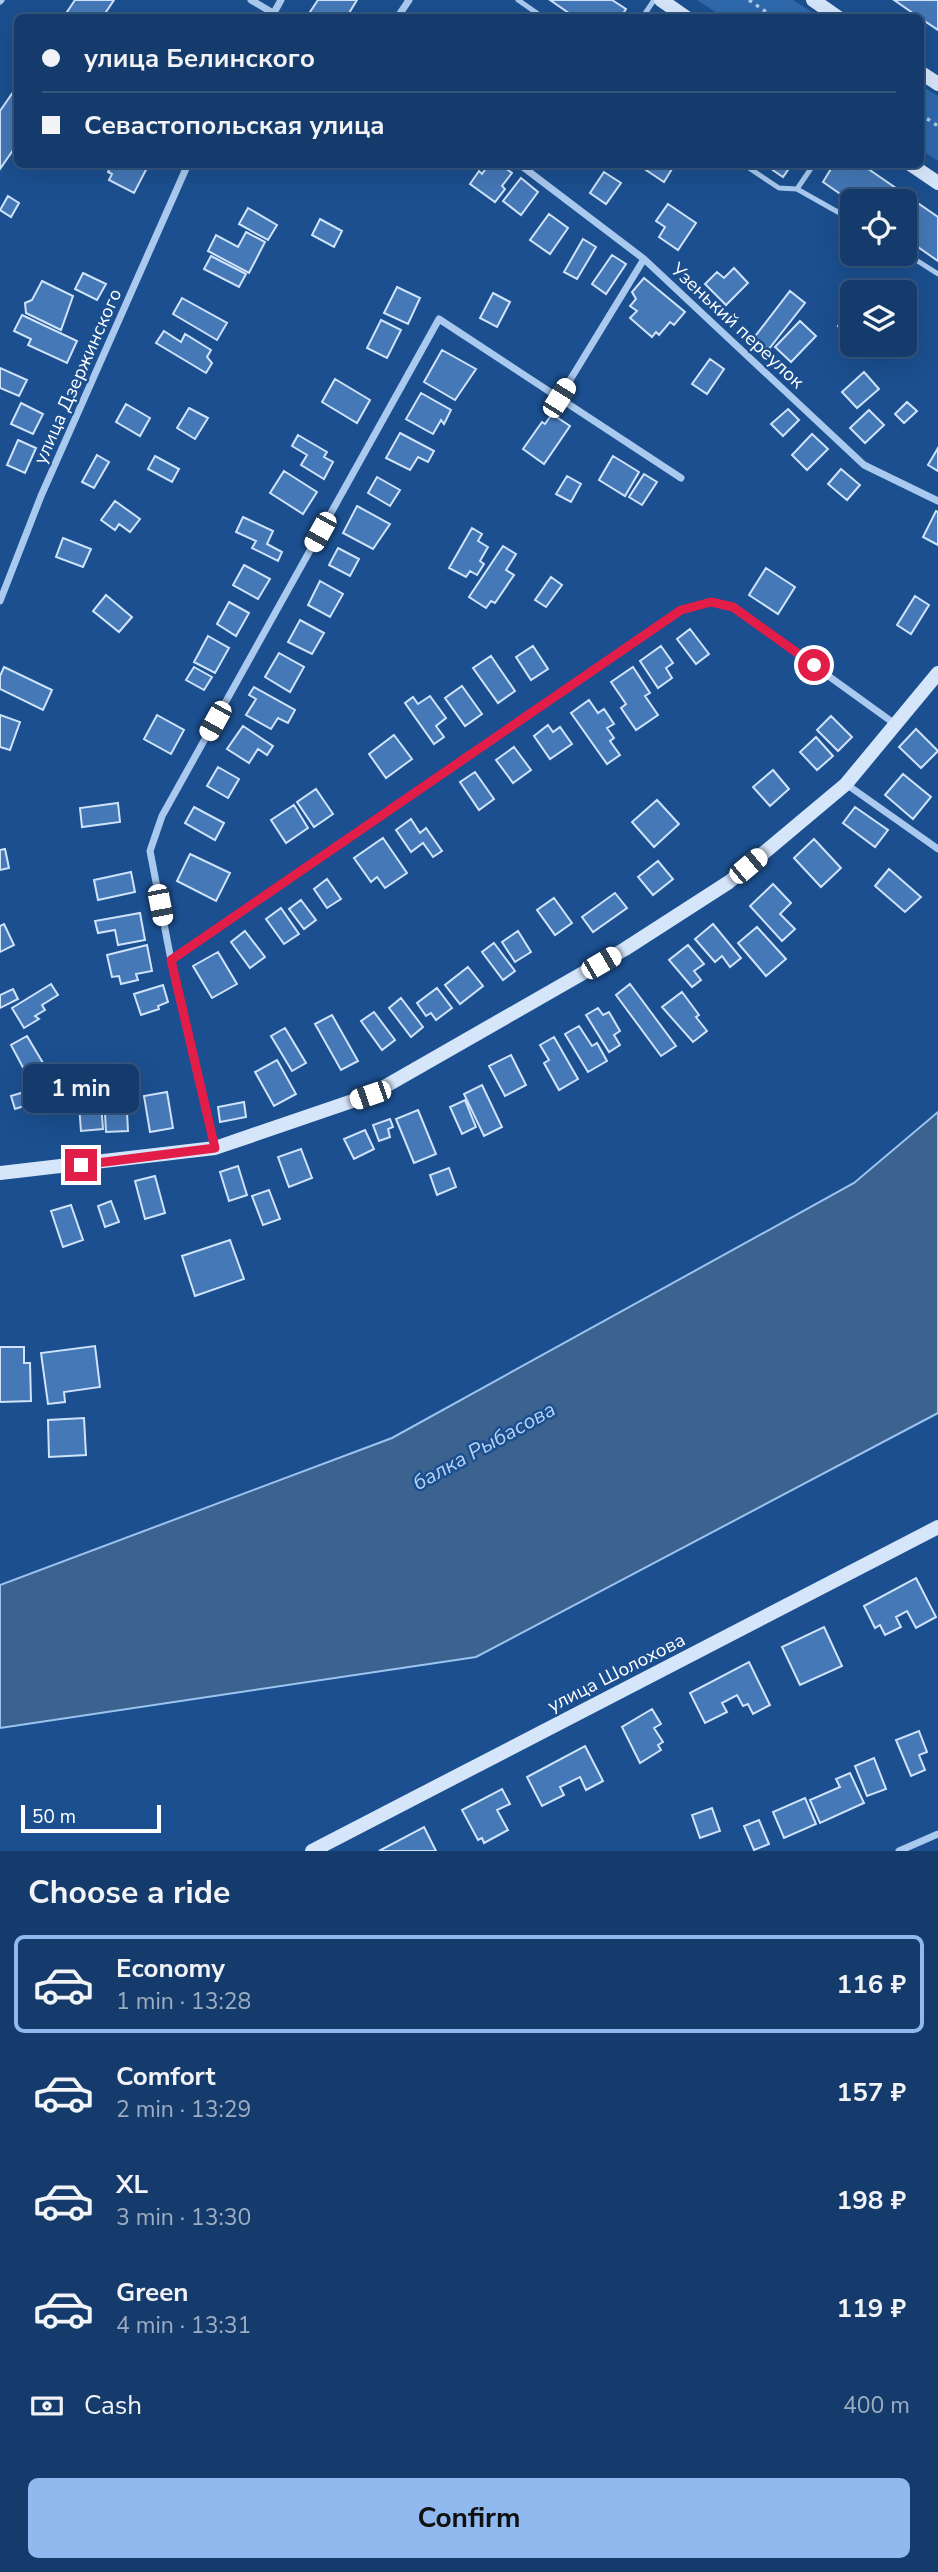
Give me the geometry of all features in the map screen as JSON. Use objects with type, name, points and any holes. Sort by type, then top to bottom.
[{"type":"main road","points":[[661,0],[681,14]]},
{"type":"main road","points":[[813,0],[833,14]]},
{"type":"main road","points":[[916,168],[938,183]]},
{"type":"main road","points":[[0,1173],[28,1172],[215,1148],[370,1095],[625,949],[729,882],[846,784],[938,673]]},
{"type":"main road","name":"улица Шолохова","points":[[312,1851],[938,1527]]},
{"type":"street","points":[[251,0],[271,14]]},
{"type":"street","name":"улица Дзержинского","points":[[0,601],[41,496],[186,168]]},
{"type":"street","name":"Узенький переулок","points":[[524,168],[644,259],[864,465],[938,501]]},
{"type":"street","points":[[559,398],[644,259]]},
{"type":"street","points":[[215,1148],[171,960],[149,851],[162,816],[439,319],[681,478]]},
{"type":"street","points":[[171,960],[681,610],[711,602],[733,607],[896,724]]},
{"type":"street","points":[[846,784],[938,849]]},
{"type":"street","points":[[899,1851],[938,1834]]},
{"type":"lane","points":[[518,0],[538,14]]},
{"type":"lane","points":[[749,168],[779,188],[797,189],[840,213]]},
{"type":"lane","points":[[797,189],[811,168]]},
{"type":"lane","points":[[917,261],[938,274]]},
{"type":"path","points":[[749,0],[769,14]]},
{"type":"shaded area","points":[[697,0],[793,0],[815,14],[718,14]]},
{"type":"shaded area","points":[[924,87],[938,96],[938,161],[924,152]]},
{"type":"water","name":"балка Рыбасова","points":[[938,1112],[938,1413],[476,1657],[0,1728],[0,1585],[392,1438],[854,1183]]},
{"type":"building","points":[[75,0],[114,0],[105,14],[66,14]]},
{"type":"building","points":[[318,0],[357,0],[348,14],[309,14]]},
{"type":"building","points":[[550,0],[612,0],[626,9],[623,14],[570,14]]},
{"type":"building","points":[[894,0],[938,0],[938,30],[924,21],[924,14],[914,14]]},
{"type":"building","points":[[14,91],[14,149],[0,169],[0,111]]},
{"type":"building","points":[[110,168],[147,168],[134,193],[109,180],[112,174],[108,172]]},
{"type":"building","points":[[486,168],[505,168],[512,173],[495,202],[470,184],[479,171],[482,174]]},
{"type":"building","points":[[643,168],[673,168],[664,182]]},
{"type":"building","points":[[770,168],[789,168],[783,177]]},
{"type":"building","points":[[832,168],[867,168],[897,189],[840,189],[840,194],[823,182]]},
{"type":"building","points":[[604,172],[621,183],[606,204],[590,193]]},
{"type":"building","points":[[521,178],[538,192],[521,215],[503,201]]},
{"type":"building","points":[[8,196],[19,203],[11,217],[0,210]]},
{"type":"building","points":[[917,203],[938,217],[938,261],[917,246]]},
{"type":"building","points":[[668,204],[696,223],[678,250],[659,237],[665,227],[656,221]]},
{"type":"building","points":[[248,208],[277,225],[268,240],[239,224]]},
{"type":"building","points":[[549,214],[568,228],[550,254],[530,240]]},
{"type":"building","points":[[320,219],[342,231],[334,247],[312,235]]},
{"type":"building","points":[[246,232],[265,242],[249,273],[208,251],[216,235],[238,247]]},
{"type":"building","points":[[583,239],[596,247],[577,279],[564,272]]},
{"type":"building","points":[[612,255],[626,264],[606,294],[592,284]]},
{"type":"building","points":[[211,256],[246,274],[239,287],[204,269]]},
{"type":"building","points":[[734,268],[748,283],[726,305],[705,284],[717,272],[724,278]]},
{"type":"building","points":[[83,273],[106,284],[97,300],[75,289]]},
{"type":"building","points":[[644,278],[685,312],[674,325],[670,322],[659,335],[656,332],[652,337],[630,318],[637,311],[630,306],[636,299],[632,292]]},
{"type":"building","points":[[42,281],[73,296],[61,330],[26,313],[25,303],[32,300]]},
{"type":"building","points":[[397,287],[420,298],[408,324],[384,313]]},
{"type":"building","points":[[790,291],[805,303],[768,350],[753,339]]},
{"type":"building","points":[[493,293],[510,302],[497,327],[480,318]]},
{"type":"building","points":[[182,298],[227,323],[217,340],[173,314]]},
{"type":"building","points":[[22,315],[77,341],[67,363],[28,345],[31,339],[14,331]]},
{"type":"building","points":[[381,320],[401,330],[387,358],[367,348]]},
{"type":"building","points":[[800,321],[816,336],[791,362],[775,347]]},
{"type":"building","points":[[164,331],[181,342],[185,334],[211,350],[207,357],[212,363],[206,373],[156,343]]},
{"type":"building","points":[[442,350],[476,369],[455,400],[424,382]]},
{"type":"building","points":[[710,359],[724,369],[707,394],[692,384]]},
{"type":"building","points":[[0,368],[27,380],[19,396],[0,388]]},
{"type":"building","points":[[864,372],[879,389],[857,408],[842,392]]},
{"type":"building","points":[[335,379],[370,400],[357,423],[322,402]]},
{"type":"building","points":[[421,393],[451,410],[444,424],[441,420],[433,434],[406,419]]},
{"type":"building","points":[[907,402],[917,411],[904,423],[895,414]]},
{"type":"building","points":[[21,403],[43,414],[33,434],[11,424]]},
{"type":"building","points":[[126,404],[150,418],[140,436],[116,422]]},
{"type":"building","points":[[189,408],[208,418],[195,439],[177,428]]},
{"type":"building","points":[[788,409],[799,420],[783,436],[771,424]]},
{"type":"building","points":[[869,410],[884,425],[865,443],[850,428]]},
{"type":"building","points":[[552,414],[570,426],[544,464],[523,449],[542,422],[545,424]]},
{"type":"building","points":[[400,433],[434,451],[428,462],[418,457],[410,470],[386,458]]},
{"type":"building","points":[[812,434],[828,449],[807,470],[792,455]]},
{"type":"building","points":[[298,435],[327,452],[324,457],[333,462],[324,479],[301,465],[307,455],[292,446]]},
{"type":"building","points":[[18,440],[36,448],[25,473],[7,465]]},
{"type":"building","points":[[938,448],[938,471],[928,465]]},
{"type":"building","points":[[97,455],[109,462],[94,488],[82,482]]},
{"type":"building","points":[[155,456],[179,469],[172,482],[148,469]]},
{"type":"building","points":[[613,456],[639,472],[625,496],[599,480]]},
{"type":"building","points":[[841,469],[860,485],[847,500],[828,484]]},
{"type":"building","points":[[284,471],[317,492],[303,514],[270,493]]},
{"type":"building","points":[[644,474],[657,482],[642,505],[629,497]]},
{"type":"building","points":[[567,476],[581,484],[571,502],[556,494]]},
{"type":"building","points":[[377,477],[400,490],[390,506],[368,493]]},
{"type":"building","points":[[115,501],[140,519],[130,532],[119,524],[115,530],[101,520]]},
{"type":"building","points":[[357,506],[390,524],[373,549],[343,533]]},
{"type":"building","points":[[936,511],[938,512],[938,545],[923,537]]},
{"type":"building","points":[[243,517],[273,531],[267,544],[282,552],[278,561],[252,548],[256,541],[236,532]]},
{"type":"building","points":[[472,528],[482,534],[478,541],[488,547],[480,561],[484,564],[477,575],[470,571],[466,577],[449,568]]},
{"type":"building","points":[[63,538],[91,549],[83,567],[56,557]]},
{"type":"building","points":[[503,546],[516,554],[506,570],[514,575],[495,603],[491,601],[486,608],[469,597]]},
{"type":"building","points":[[338,548],[359,559],[350,576],[329,565]]},
{"type":"building","points":[[244,565],[270,579],[258,599],[233,585]]},
{"type":"building","points":[[766,568],[795,587],[778,614],[749,595]]},
{"type":"building","points":[[551,577],[562,585],[546,607],[535,600]]},
{"type":"building","points":[[320,581],[343,594],[330,617],[308,605]]},
{"type":"building","points":[[106,595],[132,617],[119,632],[93,611]]},
{"type":"building","points":[[915,596],[929,605],[911,634],[897,625]]},
{"type":"building","points":[[229,602],[249,613],[236,636],[217,624]]},
{"type":"building","points":[[300,620],[324,633],[312,654],[288,642]]},
{"type":"building","points":[[690,629],[709,654],[696,664],[677,639]]},
{"type":"building","points":[[208,636],[229,648],[215,673],[194,662]]},
{"type":"building","points":[[533,646],[548,669],[531,680],[516,657]]},
{"type":"building","points":[[661,646],[673,663],[666,668],[672,678],[658,688],[640,661]]},
{"type":"building","points":[[279,653],[304,667],[290,692],[265,677]]},
{"type":"building","points":[[491,656],[515,691],[498,703],[473,668]]},
{"type":"building","points":[[4,667],[52,690],[43,710],[0,689],[0,676]]},
{"type":"building","points":[[194,667],[212,677],[204,690],[186,680]]},
{"type":"building","points":[[633,667],[650,693],[645,696],[658,715],[636,730],[621,708],[626,704],[611,682]]},
{"type":"building","points":[[462,686],[482,714],[465,726],[445,698]]},
{"type":"building","points":[[254,687],[295,710],[288,723],[278,718],[271,729],[246,715],[256,699],[249,695]]},
{"type":"building","points":[[430,696],[446,718],[436,726],[444,737],[434,744],[405,703],[413,697],[418,704]]},
{"type":"building","points":[[589,700],[598,713],[604,709],[614,724],[607,728],[614,738],[610,741],[620,755],[607,764],[571,713]]},
{"type":"building","points":[[0,715],[20,722],[10,750],[0,747]]},
{"type":"building","points":[[157,715],[184,730],[171,754],[144,739]]},
{"type":"building","points":[[831,716],[852,737],[838,751],[817,730]]},
{"type":"building","points":[[548,725],[553,732],[560,727],[572,744],[550,759],[534,736]]},
{"type":"building","points":[[243,726],[273,746],[267,755],[258,749],[249,763],[227,749]]},
{"type":"building","points":[[916,729],[938,751],[921,768],[899,747]]},
{"type":"building","points":[[394,735],[412,759],[386,778],[369,754]]},
{"type":"building","points":[[816,737],[833,756],[817,770],[800,752]]},
{"type":"building","points":[[514,747],[531,770],[513,783],[496,760]]},
{"type":"building","points":[[218,767],[239,779],[228,798],[207,786]]},
{"type":"building","points":[[773,770],[789,789],[770,806],[753,787]]},
{"type":"building","points":[[475,772],[494,799],[479,810],[460,782]]},
{"type":"building","points":[[903,774],[931,797],[913,819],[885,795]]},
{"type":"building","points":[[316,789],[333,814],[314,827],[297,802]]},
{"type":"building","points":[[657,800],[679,824],[654,847],[632,822]]},
{"type":"building","points":[[118,803],[120,822],[82,827],[80,808]]},
{"type":"building","points":[[294,805],[308,828],[286,843],[271,820]]},
{"type":"building","points":[[194,807],[224,823],[215,840],[185,823]]},
{"type":"building","points":[[855,807],[888,830],[875,847],[843,823]]},
{"type":"building","points":[[411,819],[420,833],[426,828],[442,851],[433,857],[423,843],[411,852],[396,830]]},
{"type":"building","points":[[383,838],[407,873],[385,888],[377,877],[371,882],[354,858]]},
{"type":"building","points":[[814,839],[841,868],[821,887],[794,858]]},
{"type":"building","points":[[5,849],[9,868],[0,870],[0,850]]},
{"type":"building","points":[[190,854],[230,873],[216,901],[177,881]]},
{"type":"building","points":[[658,861],[673,879],[653,895],[638,877]]},
{"type":"building","points":[[889,869],[921,897],[905,912],[875,886]]},
{"type":"building","points":[[131,872],[135,892],[98,900],[94,880]]},
{"type":"building","points":[[327,879],[341,899],[327,908],[314,889]]},
{"type":"building","points":[[773,884],[791,903],[780,914],[795,929],[782,941],[750,906]]},
{"type":"building","points":[[615,893],[627,908],[593,932],[582,917]]},
{"type":"building","points":[[554,898],[572,923],[555,935],[537,910]]},
{"type":"building","points":[[301,900],[316,920],[304,929],[289,909]]},
{"type":"building","points":[[281,908],[299,934],[284,944],[266,919]]},
{"type":"building","points":[[140,913],[145,940],[118,945],[115,930],[98,933],[95,921]]},
{"type":"building","points":[[4,924],[14,945],[0,952],[0,926]]},
{"type":"building","points":[[713,924],[741,958],[730,967],[722,956],[715,962],[695,939]]},
{"type":"building","points":[[757,927],[786,959],[766,976],[738,943]]},
{"type":"building","points":[[245,931],[265,957],[250,968],[231,942]]},
{"type":"building","points":[[518,931],[531,952],[515,962],[502,942]]},
{"type":"building","points":[[494,943],[515,971],[503,980],[482,952]]},
{"type":"building","points":[[147,945],[152,971],[136,974],[138,980],[121,984],[119,976],[112,977],[107,955]]},
{"type":"building","points":[[688,945],[704,964],[694,971],[701,980],[692,987],[669,960]]},
{"type":"building","points":[[218,952],[237,984],[212,998],[193,966]]},
{"type":"building","points":[[468,967],[483,986],[460,1004],[445,985]]},
{"type":"building","points":[[51,984],[58,995],[42,1005],[45,1010],[35,1016],[39,1019],[24,1028],[12,1008]]},
{"type":"building","points":[[630,984],[676,1046],[661,1056],[616,995]]},
{"type":"building","points":[[163,985],[168,1002],[158,1006],[159,1009],[141,1015],[134,994]]},
{"type":"building","points":[[437,988],[452,1008],[436,1020],[431,1013],[426,1016],[417,1003]]},
{"type":"building","points":[[13,989],[18,999],[0,1008],[0,995]]},
{"type":"building","points":[[682,992],[707,1031],[693,1042],[662,1007]]},
{"type":"building","points":[[401,998],[423,1027],[411,1037],[389,1008]]},
{"type":"building","points":[[598,1008],[603,1015],[609,1012],[620,1031],[614,1035],[620,1045],[609,1052],[586,1015]]},
{"type":"building","points":[[374,1012],[395,1040],[382,1050],[361,1021]]},
{"type":"building","points":[[332,1015],[358,1061],[341,1070],[315,1024]]},
{"type":"building","points":[[579,1026],[592,1046],[597,1043],[607,1061],[588,1072],[565,1034]]},
{"type":"building","points":[[285,1028],[306,1063],[292,1071],[271,1036]]},
{"type":"building","points":[[27,1036],[43,1063],[26,1073],[11,1045]]},
{"type":"building","points":[[554,1037],[578,1079],[559,1090],[544,1063],[549,1060],[540,1045]]},
{"type":"building","points":[[511,1055],[526,1085],[505,1096],[489,1066]]},
{"type":"building","points":[[277,1060],[296,1094],[274,1106],[255,1072]]},
{"type":"building","points":[[482,1085],[502,1127],[484,1136],[464,1094]]},
{"type":"building","points":[[41,1087],[45,1099],[15,1109],[11,1096]]},
{"type":"building","points":[[100,1090],[103,1129],[81,1131],[78,1092]]},
{"type":"building","points":[[167,1092],[173,1128],[150,1132],[144,1096]]},
{"type":"building","points":[[465,1100],[476,1127],[462,1134],[450,1107]]},
{"type":"building","points":[[244,1102],[246,1117],[220,1122],[218,1107]]},
{"type":"building","points":[[418,1110],[436,1154],[414,1163],[396,1119]]},
{"type":"building","points":[[127,1112],[128,1131],[106,1132],[105,1113]]},
{"type":"building","points":[[390,1119],[393,1127],[388,1129],[390,1137],[379,1141],[373,1125]]},
{"type":"building","points":[[365,1130],[374,1149],[354,1159],[344,1139]]},
{"type":"building","points":[[301,1149],[312,1178],[289,1187],[278,1157]]},
{"type":"building","points":[[238,1166],[247,1195],[229,1201],[220,1172]]},
{"type":"building","points":[[449,1168],[456,1187],[437,1195],[430,1175]]},
{"type":"building","points":[[155,1176],[165,1213],[145,1219],[135,1181]]},
{"type":"building","points":[[269,1190],[280,1219],[263,1225],[252,1196]]},
{"type":"building","points":[[111,1201],[119,1222],[105,1227],[98,1206]]},
{"type":"building","points":[[71,1205],[83,1240],[63,1247],[51,1211]]},
{"type":"building","points":[[230,1240],[244,1279],[195,1296],[182,1256]]},
{"type":"building","points":[[95,1346],[100,1387],[64,1392],[65,1402],[48,1404],[41,1353]]},
{"type":"building","points":[[0,1347],[24,1347],[24,1363],[30,1363],[31,1401],[0,1402]]},
{"type":"building","points":[[84,1418],[86,1455],[49,1457],[48,1420]]},
{"type":"building","points":[[916,1578],[936,1617],[916,1628],[907,1611],[896,1617],[901,1627],[885,1635],[880,1625],[875,1628],[864,1606]]},
{"type":"building","points":[[824,1627],[842,1666],[800,1685],[782,1647]]},
{"type":"building","points":[[749,1662],[770,1705],[753,1714],[748,1704],[743,1706],[737,1695],[722,1703],[727,1712],[705,1723],[690,1693]]},
{"type":"building","points":[[652,1709],[661,1724],[654,1728],[663,1742],[658,1745],[661,1750],[640,1763],[622,1727]]},
{"type":"building","points":[[919,1731],[927,1752],[919,1755],[925,1770],[911,1776],[896,1740]]},
{"type":"building","points":[[585,1746],[603,1781],[586,1790],[580,1777],[560,1787],[564,1795],[542,1806],[527,1777]]},
{"type":"building","points":[[874,1758],[886,1789],[867,1796],[855,1766]]},
{"type":"building","points":[[850,1773],[864,1803],[820,1823],[810,1800],[840,1787],[836,1779]]},
{"type":"building","points":[[502,1789],[510,1804],[497,1810],[508,1830],[484,1843],[482,1838],[478,1840],[462,1810]]},
{"type":"building","points":[[805,1798],[816,1824],[784,1838],[773,1812]]},
{"type":"building","points":[[712,1808],[720,1831],[700,1838],[692,1815]]},
{"type":"building","points":[[759,1820],[769,1844],[754,1850],[744,1826]]},
{"type":"building","points":[[424,1827],[436,1851],[379,1851]]},
{"type":"route","points":[[81,1165],[215,1148],[171,960],[681,610],[711,602],[733,607],[814,665]]}]
